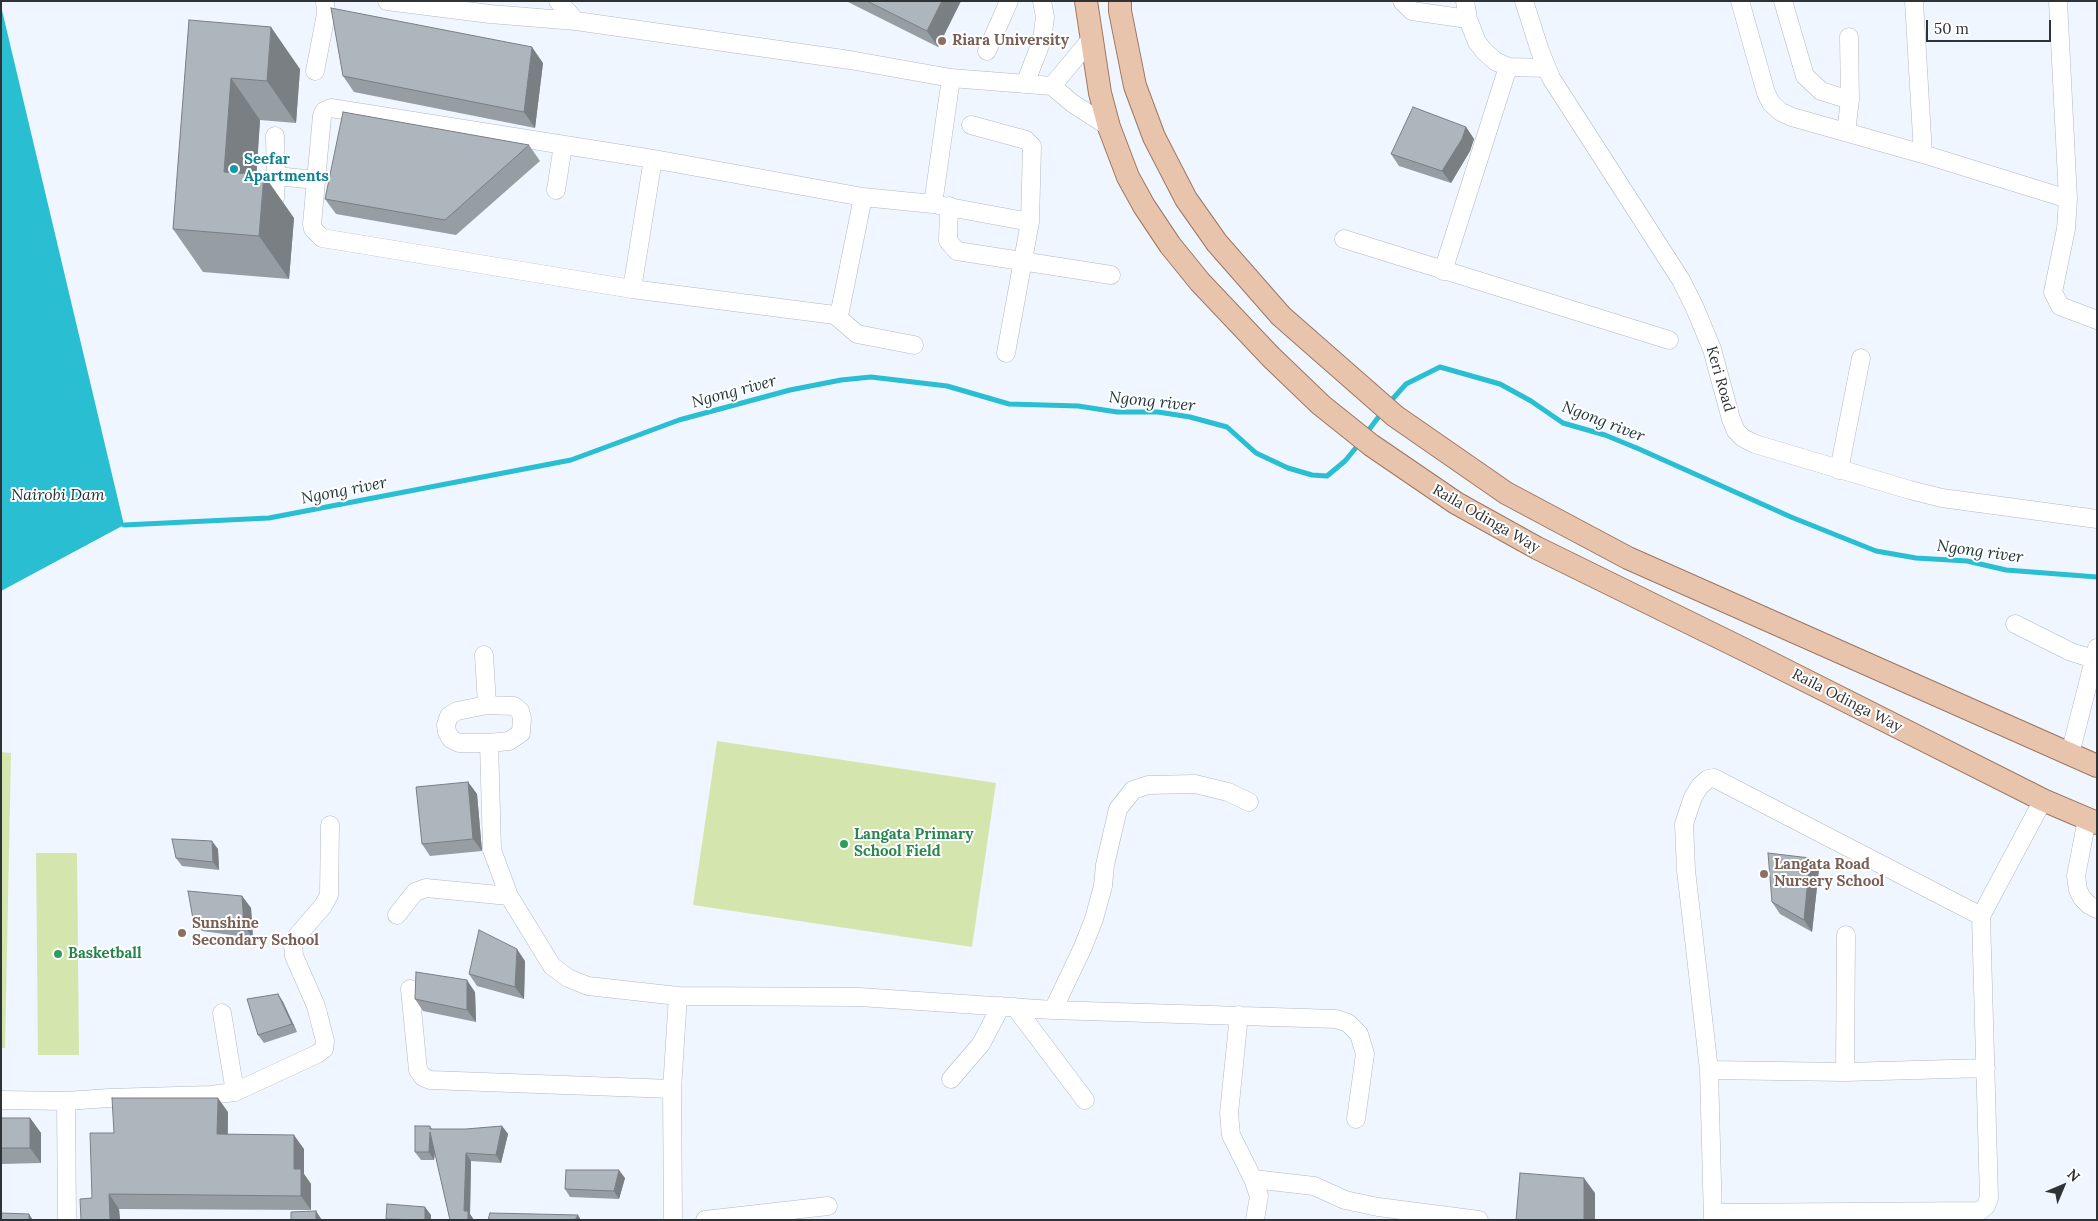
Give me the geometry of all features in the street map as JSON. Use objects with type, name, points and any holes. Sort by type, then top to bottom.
[{"type":"main road","name":"Raila Odinga Way","points":[[1086,1],[1100,93],[1109,127],[1128,177],[1144,206],[1170,244],[1200,282],[1271,357],[1321,405],[1370,445],[1456,503],[1537,548],[2043,800],[2092,821]]},
{"type":"main road","points":[[1120,1],[1120,11],[1135,86],[1154,138],[1186,199],[1217,243],[1281,316],[1395,416],[1506,493],[1628,558],[2097,766]]},
{"type":"main road","points":[[1751,653],[1765,619]]},
{"type":"street","points":[[315,71],[326,14],[325,1]]},
{"type":"street","points":[[387,1],[490,14],[576,21],[850,60],[951,78],[1052,86],[1072,103],[1109,127]]},
{"type":"street","points":[[558,1],[576,21]]},
{"type":"street","points":[[987,51],[1008,1]]},
{"type":"street","points":[[1025,84],[1042,40],[1045,17],[1042,1]]},
{"type":"street","points":[[1402,1],[1412,11],[1468,19]]},
{"type":"street","points":[[1465,1],[1468,19],[1477,42],[1495,61],[1508,67],[1547,68]]},
{"type":"street","name":"Keri Road","points":[[1524,1],[1547,68],[1569,108],[1685,289],[1705,329],[1736,431],[1743,438],[1755,444],[1840,470],[1942,498],[2097,519]]},
{"type":"street","points":[[1740,1],[1766,93],[1771,103],[1781,112],[1792,117],[1923,154],[2068,199]]},
{"type":"street","points":[[1783,1],[1805,76],[1821,91],[1850,100]]},
{"type":"street","points":[[1914,1],[1923,154]]},
{"type":"street","points":[[2058,1],[2068,199],[2066,230],[2053,292],[2060,306],[2097,320]]},
{"type":"street","points":[[1846,132],[1850,100],[1849,37]]},
{"type":"street","points":[[1052,86],[1091,38]]},
{"type":"street","points":[[1442,271],[1508,67]]},
{"type":"street","points":[[951,78],[941,205],[948,241],[956,251],[1111,275]]},
{"type":"street","points":[[863,197],[840,310],[831,316],[632,289],[322,238],[313,229],[312,224],[322,116],[324,111],[331,108],[653,160],[863,197],[941,205],[1030,222]]},
{"type":"street","points":[[972,126],[1026,140],[1032,146],[1030,222],[1006,353]]},
{"type":"street","points":[[275,136],[275,198]]},
{"type":"street","points":[[556,190],[563,145]]},
{"type":"street","points":[[632,289],[653,160]]},
{"type":"street","points":[[276,176],[316,180]]},
{"type":"street","points":[[1344,239],[1669,340]]},
{"type":"street","points":[[835,315],[857,334],[914,345]]},
{"type":"street","points":[[1840,470],[1861,358]]},
{"type":"street","points":[[2015,624],[2071,652],[2096,653],[2070,754]]},
{"type":"street","points":[[484,654],[487,705]]},
{"type":"street","points":[[487,705],[514,706],[520,711],[522,718],[521,733],[510,740],[490,743],[459,742],[452,739],[447,732],[446,725],[449,716],[457,711],[487,705]]},
{"type":"street","points":[[490,743],[492,850],[509,896],[552,966],[568,978],[588,986],[678,996],[859,997],[1053,1010],[1336,1019],[1348,1023],[1359,1034],[1365,1054],[1356,1118]]},
{"type":"street","points":[[1981,916],[1714,778],[1708,779],[1700,786],[1693,798],[1684,824],[1686,870],[1709,1070],[1713,1217],[1980,1211],[1986,1206],[1989,1198],[1981,916],[2043,800]]},
{"type":"street","points":[[1053,1010],[1094,919],[1103,886],[1105,865],[1118,809],[1133,790],[1148,785],[1195,784],[1228,792],[1249,802]]},
{"type":"street","points":[[2092,821],[2076,876],[2078,890],[2082,898],[2089,905],[2097,909]]},
{"type":"street","points":[[1,1100],[66,1101],[211,1095],[235,1092],[324,1049],[325,1041],[316,1006],[294,956],[293,945],[297,936],[323,906],[329,895],[330,824]]},
{"type":"street","points":[[397,915],[415,892],[426,888],[509,896]]},
{"type":"street","points":[[1845,1072],[1846,935]]},
{"type":"street","points":[[410,989],[418,1070],[423,1077],[430,1080],[672,1089]]},
{"type":"street","points":[[673,1220],[672,1089],[678,996]]},
{"type":"street","points":[[951,1079],[982,1044],[1008,1007]]},
{"type":"street","points":[[1008,1007],[1085,1100]]},
{"type":"street","points":[[222,1013],[235,1092]]},
{"type":"street","points":[[1239,1015],[1229,1113],[1231,1135],[1253,1179],[1259,1196],[1255,1220]]},
{"type":"street","points":[[1709,1070],[1845,1072],[1986,1068]]},
{"type":"street","points":[[66,1101],[67,1220]]},
{"type":"street","points":[[1253,1179],[1314,1186],[1345,1200],[1378,1207],[1479,1220]]},
{"type":"street","points":[[705,1220],[828,1206]]},
{"type":"green space","name":"Langata Primary School Field","points":[[717,741],[996,783],[972,947],[693,905]]},
{"type":"green space","points":[[1,752],[11,753],[5,1048],[1,1048]]},
{"type":"green space","name":"Basketball","points":[[36,853],[77,853],[79,1055],[38,1055]]},
{"type":"green space","points":[[293,1219],[293,1220],[126,1220]]},
{"type":"water","name":"Nairobi Dam","points":[[1,6],[124,525],[1,591]]},
{"type":"building","points":[[867,1],[942,1],[927,31]]},
{"type":"building","points":[[331,8],[532,47],[524,112],[343,76]]},
{"type":"building","points":[[189,20],[271,27],[267,81],[231,78],[224,172],[264,175],[259,236],[173,229]]},
{"type":"building","points":[[1413,107],[1466,127],[1462,139],[1442,171],[1391,154]]},
{"type":"building","points":[[343,112],[529,145],[445,220],[325,199]]},
{"type":"building","points":[[468,782],[473,839],[422,844],[416,787]]},
{"type":"building","points":[[172,839],[212,841],[213,862],[176,858]]},
{"type":"building","points":[[1768,853],[1810,858],[1804,920],[1772,902]]},
{"type":"building","points":[[188,891],[242,896],[244,926],[193,919]]},
{"type":"building","points":[[479,930],[517,949],[515,987],[469,974]]},
{"type":"building","points":[[416,972],[467,980],[467,1010],[415,999]]},
{"type":"building","points":[[278,994],[292,1024],[258,1035],[247,999]]},
{"type":"building","points":[[112,1098],[218,1098],[217,1134],[294,1135],[294,1169],[301,1169],[301,1196],[109,1194],[110,1220],[81,1220],[80,1199],[92,1198],[90,1133],[114,1133]]},
{"type":"building","points":[[1,1118],[30,1118],[30,1148],[1,1148]]},
{"type":"building","points":[[415,1126],[430,1126],[430,1129],[466,1129],[502,1126],[496,1155],[466,1153],[464,1211],[468,1211],[468,1220],[450,1220],[430,1132],[429,1152],[415,1152]]},
{"type":"building","points":[[566,1170],[619,1170],[614,1191],[565,1189]]},
{"type":"building","points":[[1520,1173],[1584,1178],[1584,1220],[1516,1220]]},
{"type":"building","points":[[387,1204],[425,1207],[425,1220],[386,1219]]},
{"type":"building","points":[[316,1211],[316,1220],[291,1220],[291,1212]]},
{"type":"building","points":[[1,1213],[29,1214],[29,1220],[1,1220]]},
{"type":"building","points":[[490,1213],[578,1215],[575,1220],[488,1220]]},
{"type":"waterway","name":"Ngong river","points":[[1389,403],[1406,384],[1440,367],[1500,384],[1531,401],[1563,423],[1605,435],[1791,517],[1876,551],[1916,558],[1967,561],[2006,570],[2097,577]]},
{"type":"waterway","name":"Ngong river","points":[[124,525],[269,518],[571,460],[679,420],[790,390],[841,380],[871,377],[947,386],[1009,404],[1078,406],[1117,412],[1158,412],[1190,417],[1227,427],[1256,453],[1288,468],[1312,475],[1327,476],[1345,461],[1359,444]]},
{"type":"waterway","name":"Ngong river","points":[[1365,435],[1383,411]]},
{"type":"place","name":"Riara University","points":[[942,41]]},
{"type":"place","name":"Seefar Apartments","points":[[234,169]]},
{"type":"place","name":"Langata Primary School Field","points":[[844,844]]},
{"type":"place","name":"Langata Road Nursery School","points":[[1764,874]]},
{"type":"place","name":"Sunshine Secondary School","points":[[182,933]]},
{"type":"place","name":"Basketball","points":[[58,954]]}]
